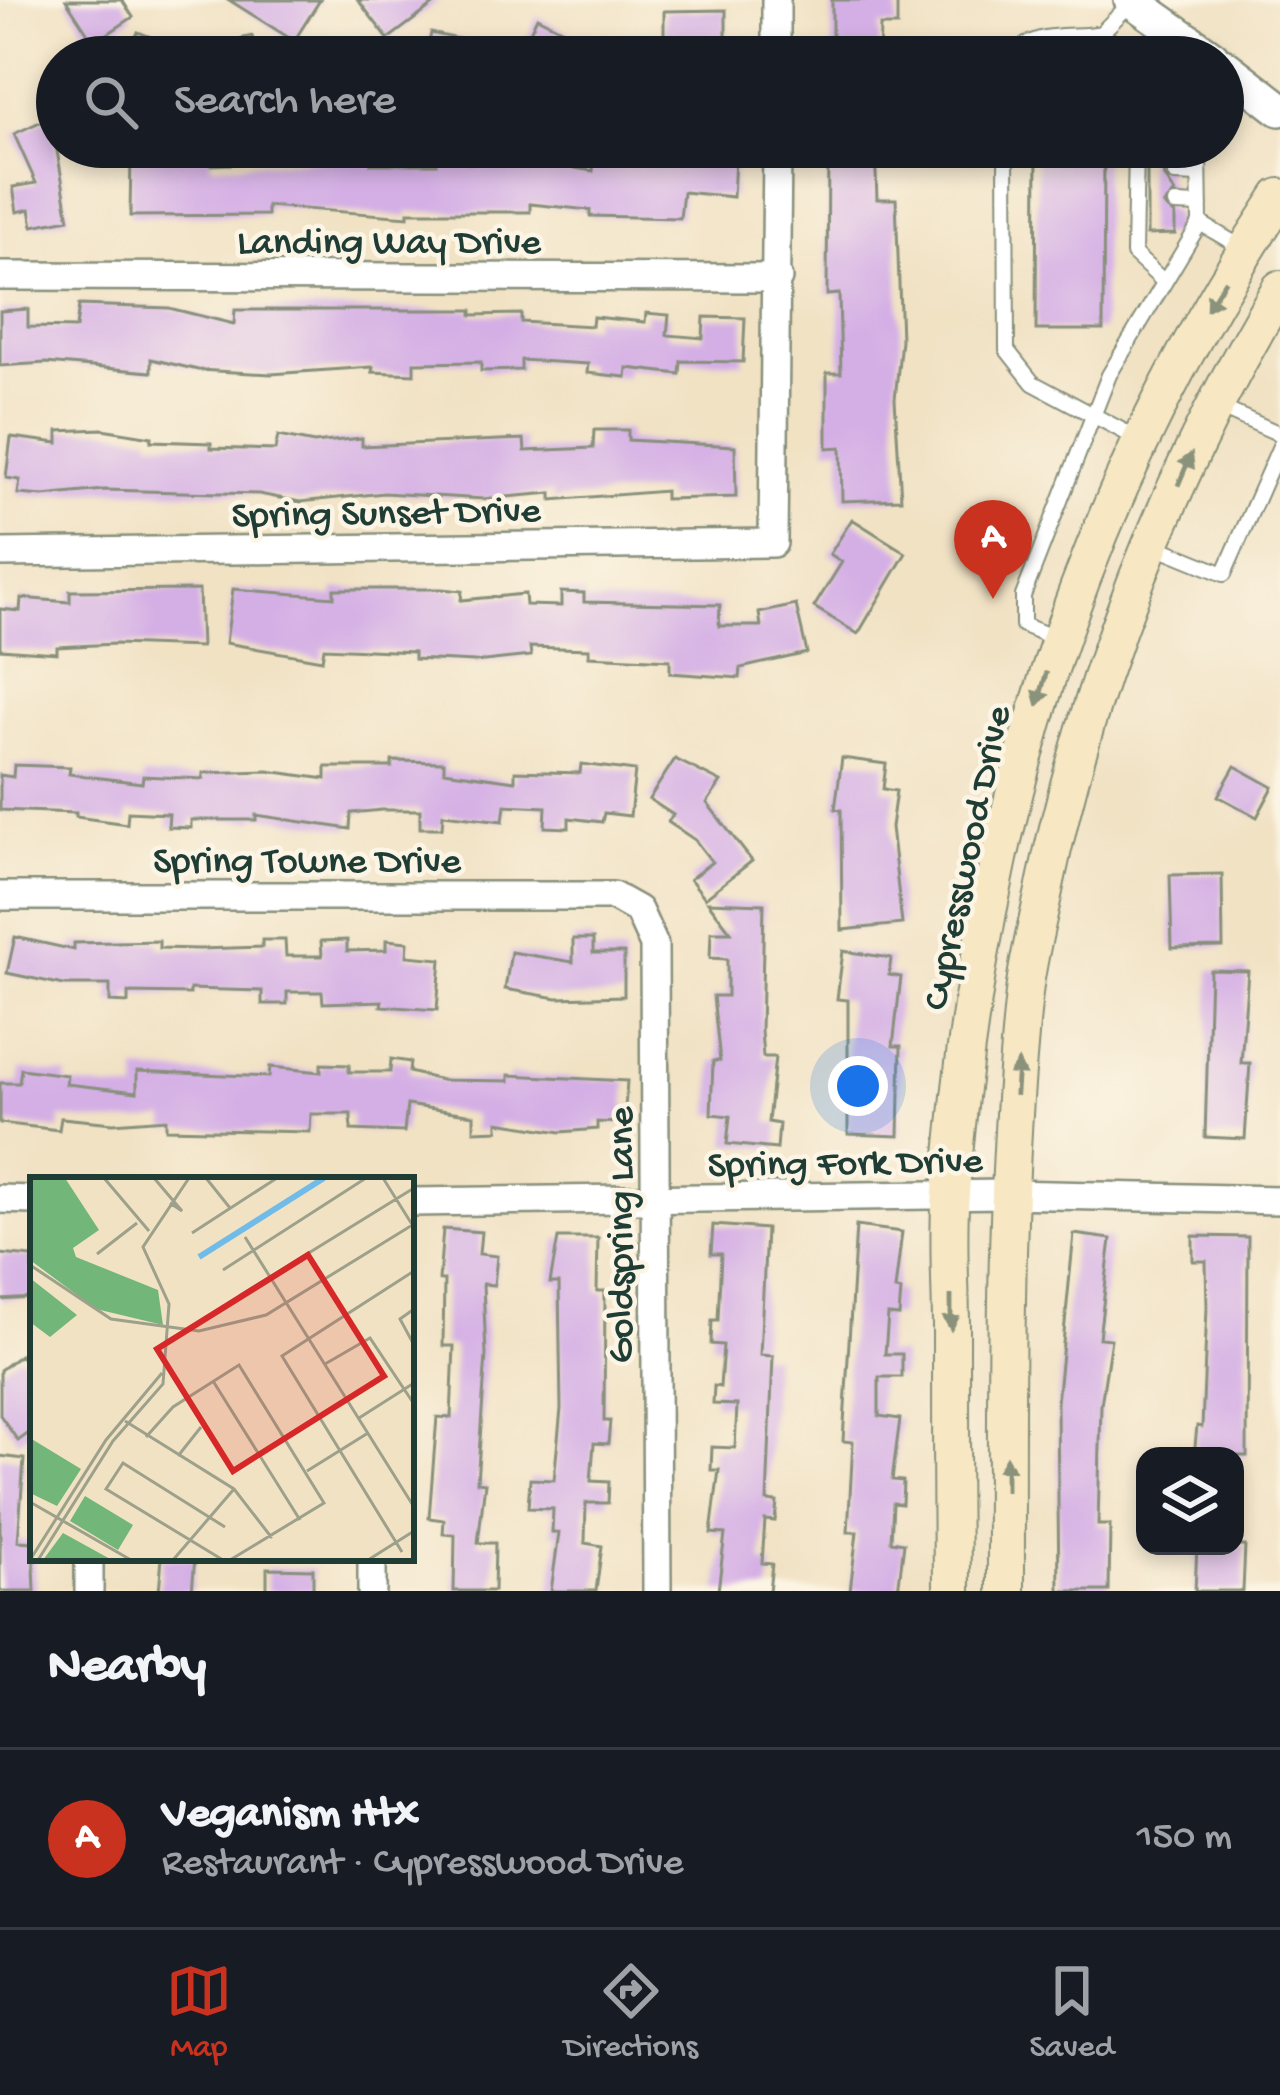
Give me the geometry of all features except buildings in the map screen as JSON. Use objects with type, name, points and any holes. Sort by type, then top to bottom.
[{"type":"main road","name":"Cypresswood Drive","points":[[952,1591],[950,1196],[987,908],[1057,639],[1138,439],[1280,196]]},
{"type":"main road","points":[[1006,1591],[1006,1194],[1024,988],[1055,838],[1109,655],[1152,544],[1215,405],[1280,289]]},
{"type":"main road","points":[[1057,639],[1109,655]]},
{"type":"street","points":[[776,0],[776,36]]},
{"type":"street","points":[[1142,5],[1181,36]]},
{"type":"street","points":[[1244,83],[1280,109]]},
{"type":"street","points":[[777,168],[778,278]]},
{"type":"street","name":"Landing Way Drive","points":[[0,276],[778,278]]},
{"type":"street","name":"Spring Sunset Drive","points":[[0,553],[773,543],[778,278]]},
{"type":"street","name":"Spring Towne Drive","points":[[0,896],[614,896]]},
{"type":"street","name":"Goldspring Lane","points":[[614,896],[638,910],[654,946],[657,1591]]},
{"type":"street","name":"Spring Fork Drive","points":[[414,1202],[1006,1194],[1280,1200]]},
{"type":"street","points":[[0,1199],[30,1200]]},
{"type":"lane","points":[[1068,36],[1102,33],[1142,5]]},
{"type":"lane","points":[[1102,33],[1106,36]]},
{"type":"lane","points":[[1006,168],[1007,350],[1033,383],[1138,439]]},
{"type":"lane","points":[[1140,168],[1141,204],[1133,254],[1162,280]]},
{"type":"lane","points":[[1057,639],[1023,625],[1019,614],[1108,376],[1200,223],[1199,168]]},
{"type":"lane","points":[[1175,174],[1199,175]]},
{"type":"lane","points":[[1175,205],[1200,205]]},
{"type":"lane","points":[[1200,223],[1245,249]]},
{"type":"lane","points":[[1215,405],[1280,434]]},
{"type":"lane","points":[[1152,544],[1224,574],[1280,446]]},
{"type":"place","name":"Veganism Htx","points":[[993,599]]}]
